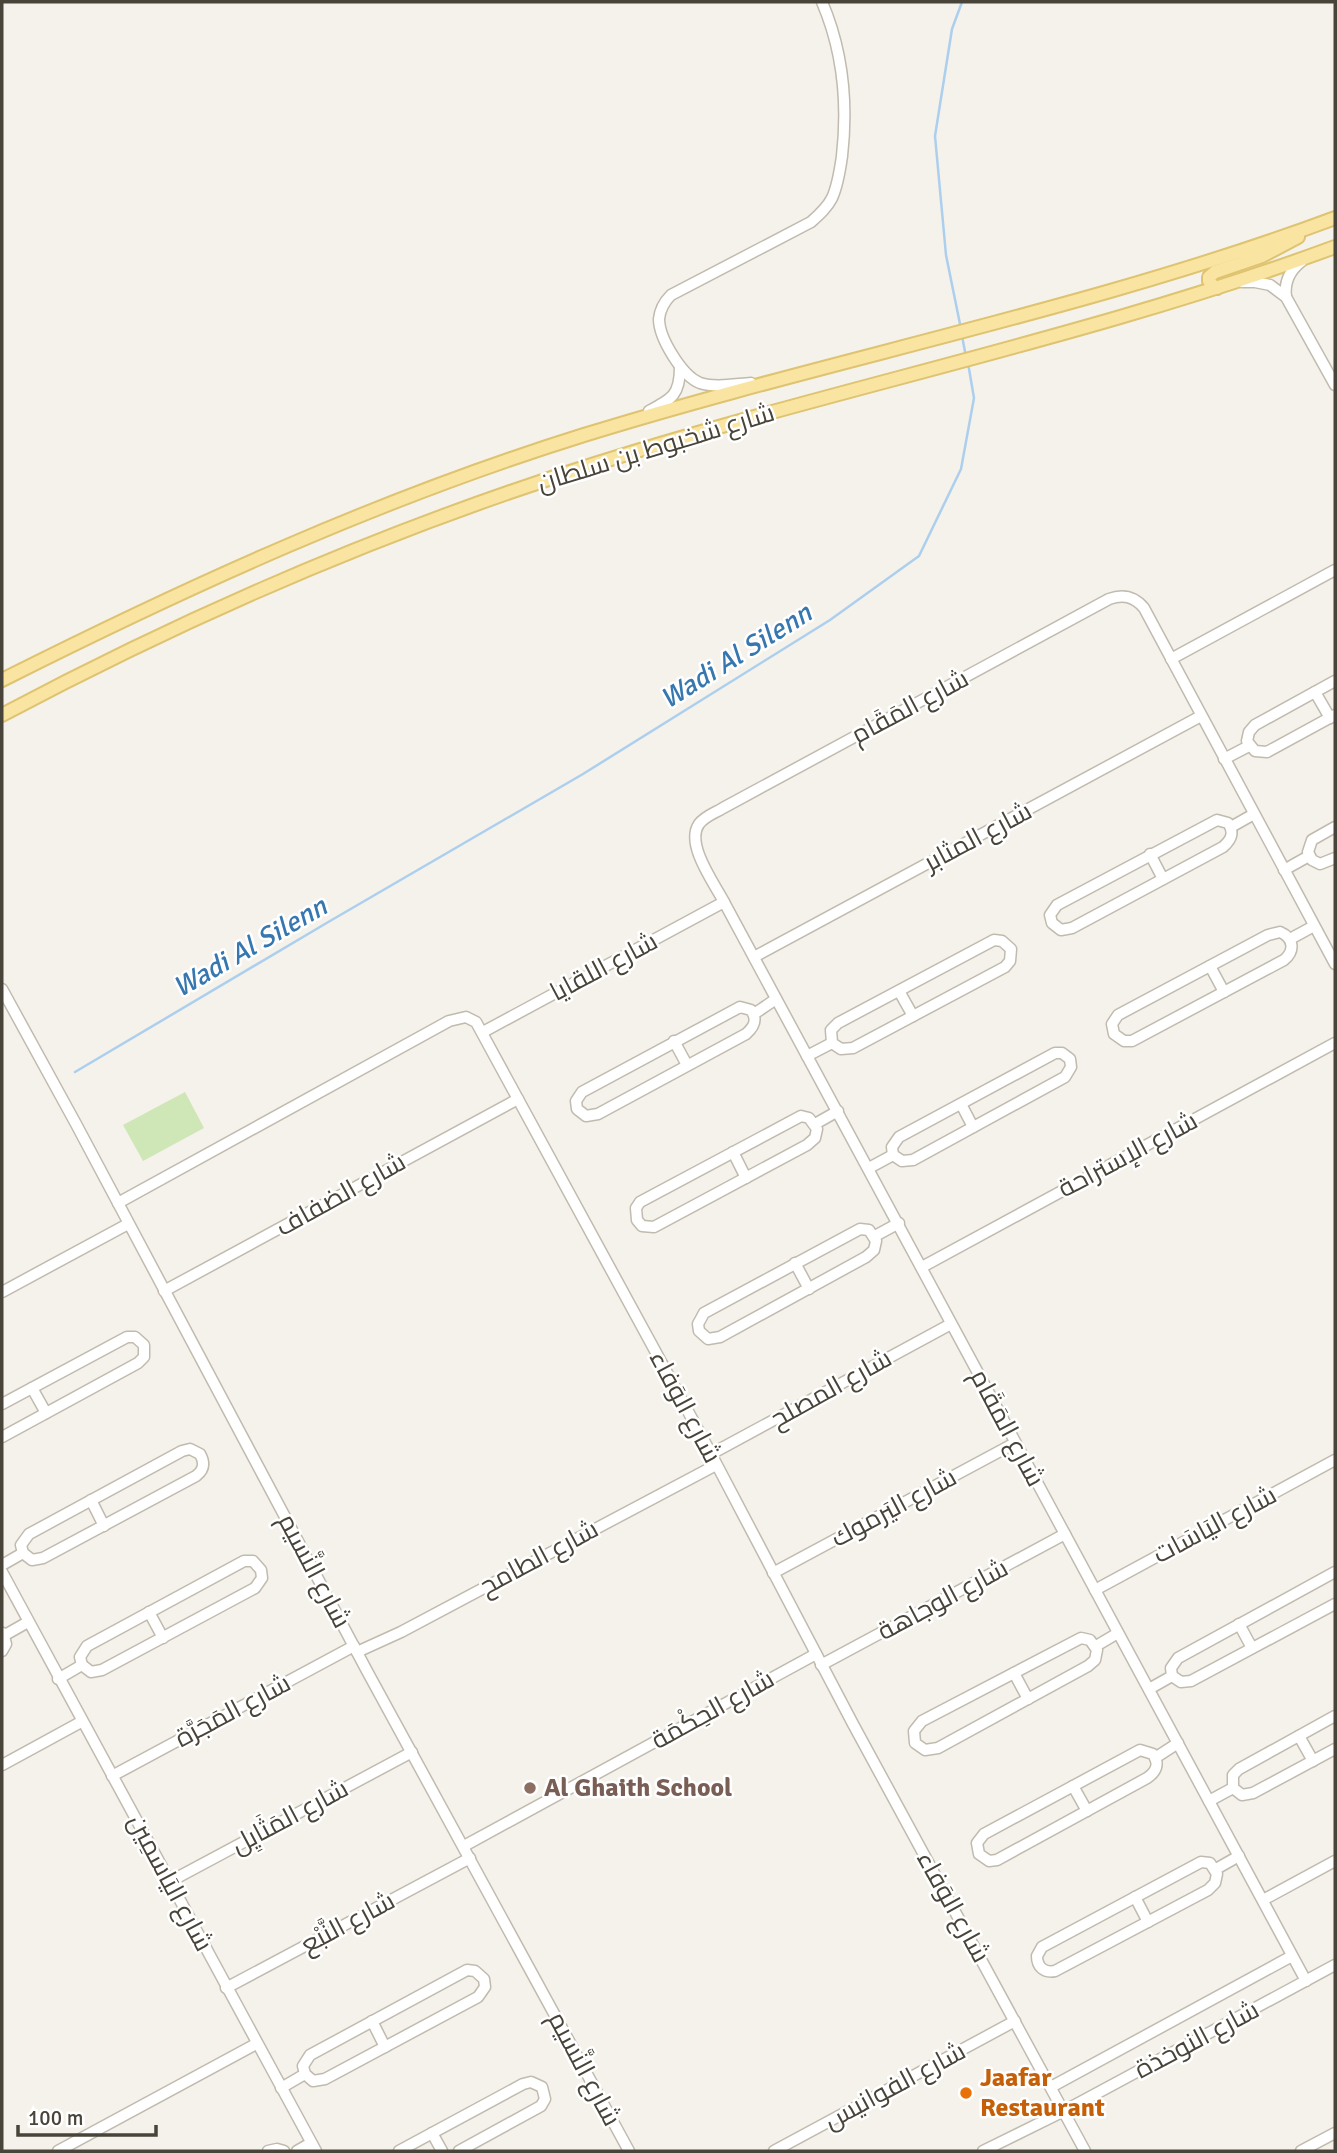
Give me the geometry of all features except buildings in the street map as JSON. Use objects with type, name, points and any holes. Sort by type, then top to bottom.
[{"type":"main road","name":"شارع شخبوط بن سلطان","points":[[2,680],[142,610],[283,546],[531,452],[769,382],[904,349],[1145,281],[1335,218]]},
{"type":"main road","points":[[1223,286],[1213,287],[1209,281],[1215,272],[1276,250],[1313,226]]},
{"type":"main road","name":"شارع شخبوط بن سلطان","points":[[2,715],[218,608],[415,527],[596,464],[710,430],[1037,341],[1223,286],[1335,247]]},
{"type":"street","points":[[769,382],[706,384],[693,379],[680,367],[659,324],[662,308],[671,295],[811,222],[833,196],[841,161],[845,106],[837,47],[822,2]]},
{"type":"street","points":[[1286,297],[1290,274],[1299,263],[1310,256]]},
{"type":"street","points":[[1223,286],[1247,281],[1264,283],[1286,297],[1335,385]]},
{"type":"street","points":[[629,422],[674,396],[679,385],[680,367]]},
{"type":"street","points":[[1171,659],[1335,570]]},
{"type":"street","name":"شارع المَقَام","points":[[1306,1981],[724,902],[695,842],[695,832],[700,823],[716,812],[1114,597],[1128,597],[1141,604],[1335,964]]},
{"type":"street","points":[[1315,692],[1333,717],[1267,752],[1255,751],[1249,746],[1247,736],[1251,728],[1315,692],[1335,681]]},
{"type":"street","name":"شارع المثابر","points":[[754,957],[1201,716]]},
{"type":"street","points":[[1224,759],[1249,746]]},
{"type":"street","points":[[1231,827],[1254,814]]},
{"type":"street","points":[[1221,820],[1231,827],[1230,840],[1223,847],[1069,930],[1057,929],[1052,923],[1051,915],[1057,905],[1213,821],[1221,820]]},
{"type":"street","points":[[1335,827],[1312,840],[1308,848],[1309,856],[1320,864],[1335,858]]},
{"type":"street","points":[[1150,855],[1163,879]]},
{"type":"street","points":[[1284,870],[1309,856]]},
{"type":"street","name":"شارع اللقايا","points":[[483,1032],[724,902]]},
{"type":"street","points":[[1290,939],[1314,926]]},
{"type":"street","points":[[1280,932],[1290,939],[1291,951],[1287,957],[1224,992],[1132,1041],[1124,1041],[1114,1034],[1112,1024],[1118,1015],[1272,933],[1280,932]]},
{"type":"street","points":[[994,940],[1002,941],[1011,949],[1010,961],[1005,967],[913,1016],[849,1049],[837,1048],[832,1043],[830,1034],[834,1026],[994,940]]},
{"type":"street","points":[[1210,966],[1224,992]]},
{"type":"street","name":"شارع النَّسيم","points":[[2,989],[357,1652],[629,2151]]},
{"type":"street","points":[[899,990],[913,1016]]},
{"type":"street","points":[[754,1014],[776,999]]},
{"type":"street","points":[[740,1007],[748,1008],[754,1014],[755,1023],[746,1034],[598,1114],[586,1116],[577,1109],[577,1098],[582,1092],[674,1041],[740,1007]]},
{"type":"street","points":[[118,1203],[449,1021],[461,1017],[471,1019],[476,1021],[483,1032]]},
{"type":"street","name":"شارع الوَفاء","points":[[483,1032],[821,1665],[1086,2151]]},
{"type":"street","points":[[674,1041],[687,1065]]},
{"type":"street","points":[[807,1056],[832,1043]]},
{"type":"street","name":"شارع الإستراحة","points":[[922,1266],[1335,1043]]},
{"type":"street","points":[[1062,1053],[1070,1059],[1071,1067],[1065,1077],[974,1127],[913,1160],[902,1161],[893,1155],[892,1147],[899,1137],[1052,1055],[1062,1053]]},
{"type":"street","name":"شارع الضفاف","points":[[164,1291],[518,1099]]},
{"type":"street","points":[[961,1104],[974,1127]]},
{"type":"street","points":[[816,1124],[838,1111]]},
{"type":"street","points":[[805,1116],[816,1124],[815,1138],[807,1145],[746,1178],[654,1227],[646,1227],[636,1220],[636,1208],[640,1202],[796,1118],[805,1116]]},
{"type":"street","points":[[733,1152],[746,1178]]},
{"type":"street","points":[[869,1168],[893,1155]]},
{"type":"street","points":[[875,1236],[899,1223]]},
{"type":"street","points":[[2,1292],[128,1224]]},
{"type":"street","points":[[856,1230],[869,1230],[875,1236],[876,1246],[866,1257],[809,1289],[720,1337],[708,1339],[699,1331],[699,1320],[704,1313],[796,1263],[856,1230]]},
{"type":"street","points":[[796,1263],[809,1289]]},
{"type":"street","name":"شارع المصلح","points":[[713,1460],[951,1324]]},
{"type":"street","points":[[2,1405],[127,1337],[139,1339],[144,1345],[144,1357],[138,1363],[2,1437]]},
{"type":"street","points":[[32,1388],[46,1413]]},
{"type":"street","name":"شارع اليَرموك","points":[[773,1573],[1015,1443]]},
{"type":"street","points":[[194,1450],[202,1458],[203,1466],[196,1476],[104,1526],[43,1558],[32,1560],[23,1553],[21,1545],[25,1537],[182,1451],[194,1450]]},
{"type":"street","name":"شارع الطامح","points":[[357,1652],[389,1642],[401,1632],[677,1484],[713,1460]]},
{"type":"street","name":"شارع اليَاسَات","points":[[1095,1590],[1335,1461]]},
{"type":"street","points":[[91,1500],[104,1526]]},
{"type":"street","name":"شارع الوجاهة","points":[[821,1665],[1065,1534]]},
{"type":"street","points":[[2,1565],[23,1553]]},
{"type":"street","points":[[244,1561],[256,1563],[262,1578],[255,1588],[163,1637],[102,1670],[91,1672],[82,1665],[80,1657],[84,1649],[244,1561]]},
{"type":"street","name":"شارع اليَاسمِين","points":[[2,1572],[313,2147],[297,2151]]},
{"type":"street","points":[[1335,1572],[1174,1660],[1172,1676],[1181,1682],[1191,1681],[1335,1604]]},
{"type":"street","points":[[149,1612],[163,1637]]},
{"type":"street","points":[[2,1651],[6,1644],[3,1633],[27,1622]]},
{"type":"street","points":[[1239,1624],[1252,1648]]},
{"type":"street","points":[[1096,1646],[1118,1633]]},
{"type":"street","points":[[1081,1638],[1090,1640],[1096,1646],[1097,1655],[1088,1666],[938,1748],[925,1750],[915,1743],[914,1731],[918,1724],[1014,1673],[1081,1638]]},
{"type":"street","name":"شارع المَجَرَّة","points":[[112,1776],[357,1652]]},
{"type":"street","name":"شارع الحِكْمَة","points":[[464,1846],[816,1654]]},
{"type":"street","points":[[58,1679],[82,1665]]},
{"type":"street","points":[[1014,1673],[1028,1699]]},
{"type":"street","points":[[1149,1689],[1172,1676]]},
{"type":"street","points":[[1335,1716],[1235,1772],[1232,1779],[1233,1788],[1242,1795],[1253,1793],[1335,1749]]},
{"type":"street","points":[[2,1765],[81,1722]]},
{"type":"street","points":[[1299,1736],[1313,1761]]},
{"type":"street","points":[[1155,1758],[1178,1744]]},
{"type":"street","points":[[1136,1751],[1149,1751],[1155,1758],[1157,1767],[1147,1779],[997,1860],[989,1861],[979,1854],[977,1843],[984,1834],[1136,1751]]},
{"type":"street","name":"شارع المَثَايِل","points":[[169,1882],[412,1752]]},
{"type":"street","points":[[1073,1786],[1087,1811]]},
{"type":"street","points":[[1209,1801],[1233,1788]]},
{"type":"street","points":[[1216,1869],[1239,1856]]},
{"type":"street","name":"شارع النَّبْع","points":[[226,1988],[470,1858]]},
{"type":"street","points":[[1263,1900],[1335,1861]]},
{"type":"street","points":[[1201,1862],[1210,1863],[1216,1869],[1215,1883],[1208,1890],[1148,1922],[1055,1971],[1045,1970],[1038,1963],[1037,1956],[1042,1947],[1201,1862]]},
{"type":"street","points":[[1135,1897],[1148,1922]]},
{"type":"street","name":"شارع النوخذة","points":[[1051,2087],[1292,1956]]},
{"type":"street","name":"شارع النوخذة","points":[[983,2151],[1064,2111],[1335,1965]]},
{"type":"street","points":[[467,1970],[475,1971],[484,1979],[485,1987],[478,1997],[385,2047],[325,2079],[313,2081],[304,2074],[303,2066],[310,2055],[467,1970]]},
{"type":"street","points":[[372,2021],[385,2047]]},
{"type":"street","name":"شارع الفوانيس","points":[[774,2151],[1015,2021]]},
{"type":"street","points":[[58,2151],[257,2044]]},
{"type":"street","points":[[281,2088],[304,2074]]},
{"type":"street","points":[[399,2151],[523,2084],[531,2082],[542,2087],[545,2099],[541,2106],[459,2151]]},
{"type":"street","points":[[432,2133],[442,2151]]},
{"type":"street","points":[[1301,2151],[1335,2133]]},
{"type":"street","points":[[268,2151],[284,2151]]},
{"type":"green space","points":[[185,1092],[204,1128],[143,1161],[123,1125]]},
{"type":"waterway","name":"Wadi Al Silenn","points":[[961,329],[946,255],[935,136],[952,29],[962,2]]},
{"type":"waterway","name":"Wadi Al Silenn","points":[[962,336],[966,357]]},
{"type":"waterway","name":"Wadi Al Silenn","points":[[75,1072],[583,774],[830,620],[919,556],[961,469],[974,398],[968,363]]},
{"type":"place","name":"Al Ghaith School","points":[[530,1788]]},
{"type":"place","name":"Jaafar Restaurant","points":[[966,2093]]}]
